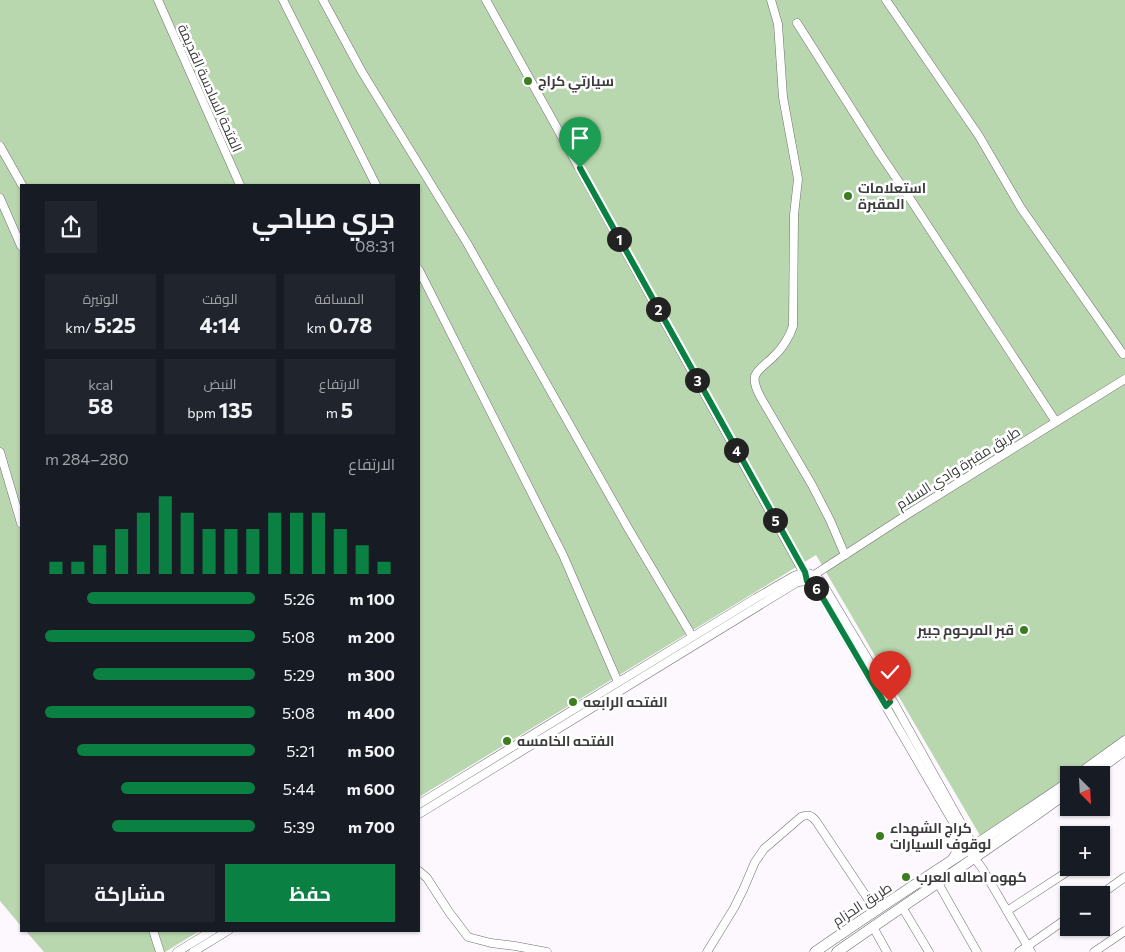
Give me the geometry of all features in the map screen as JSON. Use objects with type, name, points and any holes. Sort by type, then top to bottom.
[{"type":"main road","points":[[1090,766],[1125,741]]},
{"type":"main road","points":[[1103,766],[1125,750]]},
{"type":"main road","points":[[974,852],[1002,828],[1060,788]]},
{"type":"main road","points":[[974,852],[1060,797]]},
{"type":"main road","points":[[953,860],[961,846],[961,837]]},
{"type":"main road","name":"طريق الحزام","points":[[815,952],[953,860],[974,852]]},
{"type":"main road","name":"طريق الحزام","points":[[837,952],[849,948],[873,927],[938,883],[974,852]]},
{"type":"street","name":"الفتحة السادسة القديمة","points":[[158,0],[240,184]]},
{"type":"street","points":[[283,0],[375,184]]},
{"type":"street","points":[[323,0],[362,72],[467,243],[628,528],[692,636]]},
{"type":"street","points":[[486,0],[805,572],[807,581]]},
{"type":"street","points":[[771,0],[778,24],[783,97],[798,179],[794,215],[793,326],[779,352],[756,373],[754,379],[761,398],[822,502],[845,555]]},
{"type":"street","points":[[886,0],[979,136],[1021,208],[1123,354]]},
{"type":"street","points":[[797,23],[880,154],[1056,422]]},
{"type":"street","points":[[0,146],[21,184]]},
{"type":"street","points":[[0,198],[20,244]]},
{"type":"street","points":[[420,272],[563,555],[618,682]]},
{"type":"street","name":"طريق مقبرة وادي السلام","points":[[807,581],[908,514],[1125,379]]},
{"type":"street","points":[[0,452],[20,520]]},
{"type":"street","points":[[649,668],[692,636],[794,576],[805,572],[814,575],[821,581],[888,692],[890,705],[961,837],[974,852]]},
{"type":"street","points":[[420,803],[493,763],[632,678],[799,581],[807,581],[814,586],[824,600],[880,697],[890,705],[1029,949]]},
{"type":"street","points":[[508,754],[618,682],[632,678]]},
{"type":"street","points":[[880,697],[884,697],[888,692]]},
{"type":"street","points":[[420,813],[493,763]]},
{"type":"street","points":[[708,952],[734,908],[755,862],[764,849],[807,814],[816,821],[876,911]]},
{"type":"street","points":[[420,872],[427,878],[468,937],[491,943],[547,952]]},
{"type":"street","points":[[1007,911],[1061,876]]},
{"type":"street","points":[[1110,888],[1125,877]]},
{"type":"street","points":[[938,883],[977,952]]},
{"type":"street","points":[[902,907],[929,952]]},
{"type":"street","points":[[1019,952],[1029,949],[1060,924]]},
{"type":"street","points":[[873,927],[887,952]]},
{"type":"street","points":[[1094,952],[1125,931]]},
{"type":"street","points":[[154,932],[160,952]]},
{"type":"street","points":[[195,947],[211,932]]},
{"type":"street","points":[[178,952],[195,947],[225,932]]},
{"type":"green space","points":[[0,0],[1125,0],[1125,735],[1082,766],[1060,766],[1060,782],[982,839],[816,555],[420,796],[420,184],[20,184],[20,925],[0,901]]},
{"type":"green space","points":[[27,932],[198,932],[165,952],[44,952]]},
{"type":"place","name":"سيارتي كراج","points":[[528,81]]},
{"type":"place","name":"استعلامات المقبرة","points":[[848,196]]},
{"type":"place","name":"قبر المرحوم جبير","points":[[1024,630]]},
{"type":"place","name":"الفتحه الرابعه","points":[[573,702]]},
{"type":"place","name":"الفتحه الخامسه","points":[[507,741]]},
{"type":"place","name":"كراج الشهداء لوقوف السيارات","points":[[880,836]]},
{"type":"place","name":"كهوه اصاله العرب","points":[[906,877]]},
{"type":"route","points":[[580,168],[805,572],[807,581],[814,586],[824,600],[886,706],[890,702]]}]
